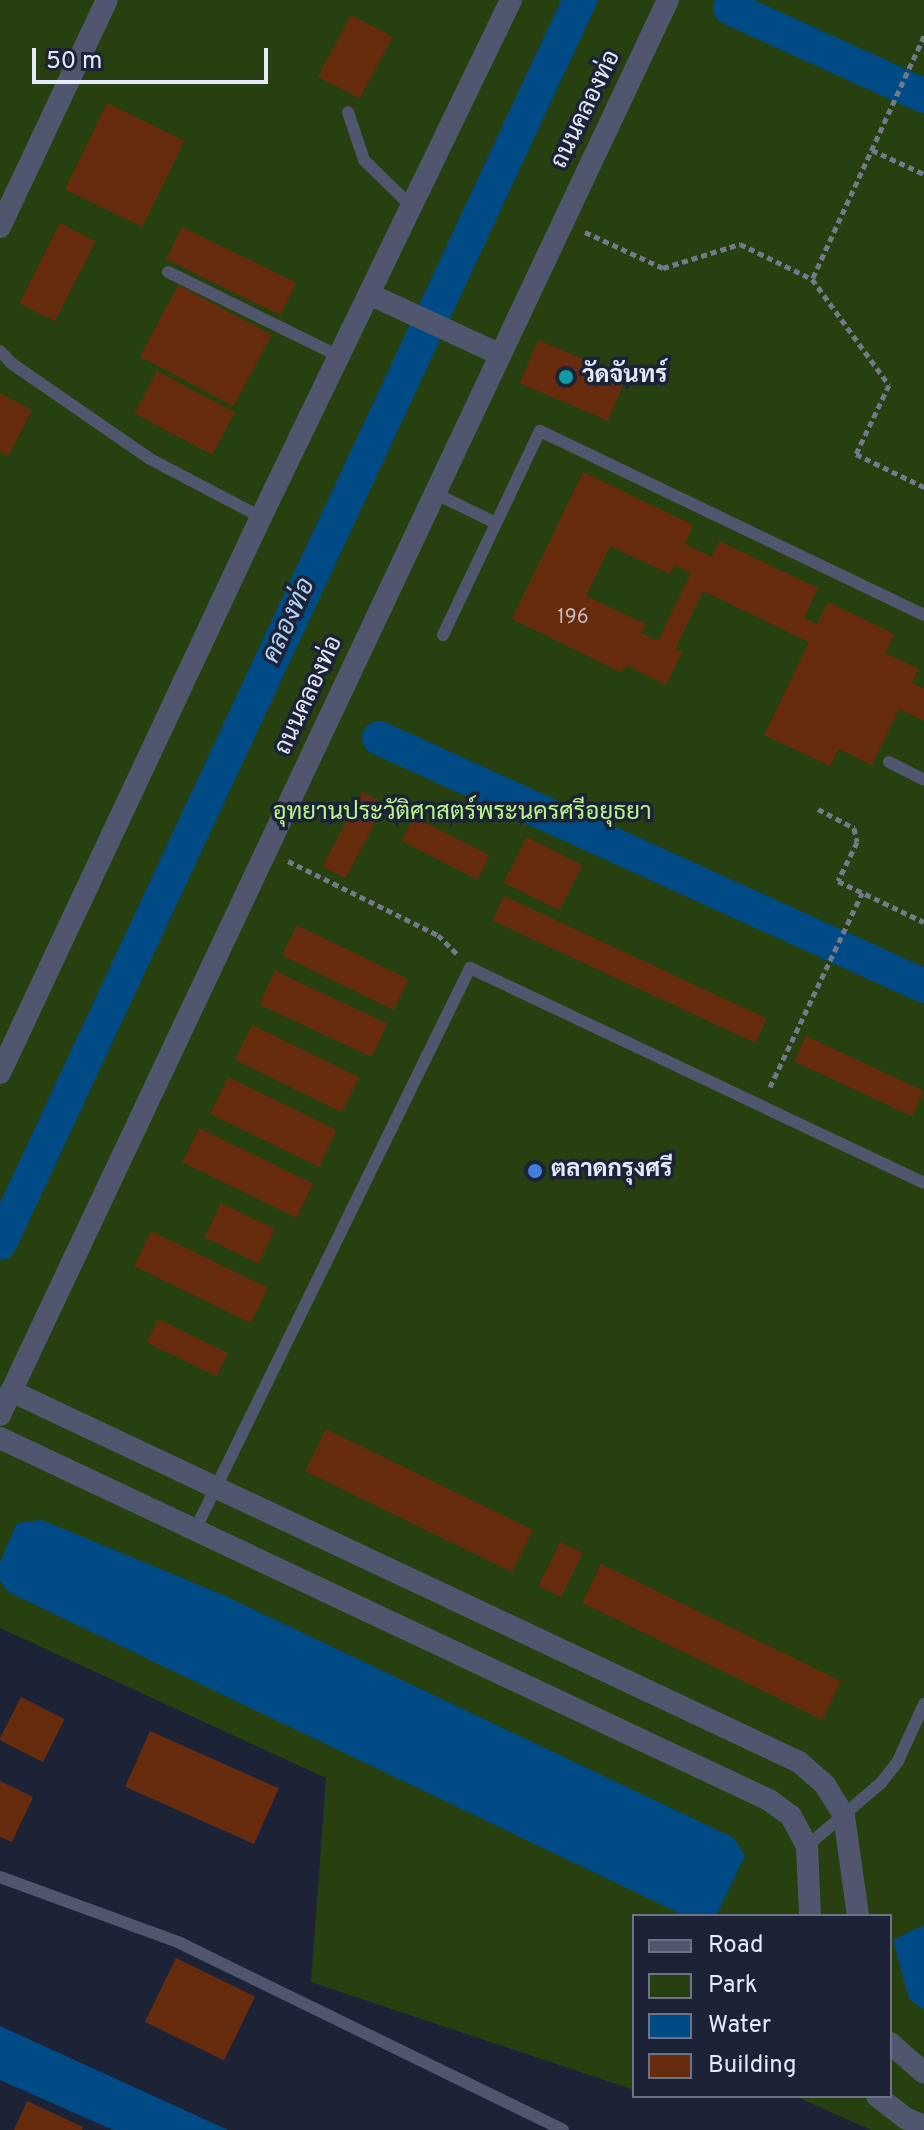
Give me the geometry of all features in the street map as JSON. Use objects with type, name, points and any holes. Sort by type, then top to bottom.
[{"type":"street","points":[[0,227],[107,0]]},
{"type":"street","points":[[0,1073],[339,356],[377,298],[411,206],[511,0]]},
{"type":"street","name":"ถนนคลองท่อ","points":[[0,1415],[434,493],[490,350],[562,222],[668,0]]},
{"type":"street","points":[[377,298],[490,350]]},
{"type":"street","points":[[11,1391],[799,1762],[825,1785],[844,1816],[858,1914]]},
{"type":"street","points":[[0,1438],[769,1800],[791,1816],[807,1846],[810,1914]]},
{"type":"street","points":[[892,2045],[924,2073]]},
{"type":"street","points":[[880,2098],[905,2118],[924,2126]]},
{"type":"lane","points":[[348,112],[364,160],[411,206]]},
{"type":"lane","points":[[168,272],[339,356]]},
{"type":"lane","points":[[0,351],[11,363],[150,459],[261,517]]},
{"type":"lane","points":[[443,635],[540,431],[924,615]]},
{"type":"lane","points":[[434,493],[496,523]]},
{"type":"lane","points":[[889,762],[924,780]]},
{"type":"lane","points":[[195,1530],[470,968],[924,1183]]},
{"type":"lane","points":[[807,1846],[890,1772],[924,1704]]},
{"type":"lane","points":[[0,1877],[180,1943],[563,2130]]},
{"type":"path","points":[[812,279],[924,36]]},
{"type":"path","points":[[872,150],[924,174]]},
{"type":"path","points":[[562,222],[663,268],[740,244],[812,279],[889,385],[856,454],[924,487]]},
{"type":"path","points":[[818,809],[854,828],[857,842],[838,881],[924,922]]},
{"type":"path","points":[[266,849],[438,935],[470,968]]},
{"type":"path","points":[[761,1106],[862,893]]},
{"type":"green space","name":"อุทยานประวัติศาสตร์พระนครศรีอยุธยา","points":[[0,0],[924,0],[924,2130],[871,2130],[799,2098],[892,2098],[892,1914],[632,1914],[632,2089],[311,1982],[326,1778],[0,1628]]},
{"type":"water","points":[[42,1520],[223,1595],[734,1838],[745,1856],[717,1914],[681,1914],[8,1592],[0,1581],[0,1562],[17,1523]]},
{"type":"water","points":[[924,1925],[924,2010],[909,1999],[893,1940]]},
{"type":"water","points":[[0,2026],[228,2130],[113,2130],[0,2080]]},
{"type":"building","points":[[351,15],[392,37],[360,99],[318,77]]},
{"type":"building","points":[[107,103],[184,141],[142,227],[65,189]]},
{"type":"building","points":[[60,223],[96,241],[55,321],[19,303]]},
{"type":"building","points":[[182,227],[296,283],[280,315],[166,259]]},
{"type":"building","points":[[178,285],[272,335],[234,406],[140,357]]},
{"type":"building","points":[[538,340],[626,378],[608,421],[520,383]]},
{"type":"building","points":[[157,371],[235,412],[212,455],[134,413]]},
{"type":"building","points":[[0,393],[32,410],[8,456],[0,452]]},
{"type":"building","points":[[583,472],[693,525],[685,544],[712,557],[719,541],[818,588],[804,618],[817,624],[828,602],[894,634],[885,653],[918,669],[912,683],[924,689],[924,721],[899,709],[872,765],[839,749],[830,766],[764,735],[809,642],[703,591],[675,649],[682,652],[666,685],[626,665],[622,673],[512,619]],"holes":[[[610,546],[670,574],[674,565],[691,573],[658,641],[641,633],[646,624],[586,596]]]},
{"type":"building","points":[[362,792],[385,804],[346,878],[323,866]]},
{"type":"building","points":[[414,817],[490,856],[477,880],[402,841]]},
{"type":"building","points":[[527,837],[582,865],[559,911],[504,882]]},
{"type":"building","points":[[504,896],[767,1019],[755,1043],[493,920]]},
{"type":"building","points":[[297,925],[408,979],[394,1010],[282,956]]},
{"type":"building","points":[[275,971],[387,1023],[372,1057],[259,1005]]},
{"type":"building","points":[[252,1025],[359,1077],[342,1112],[235,1060]]},
{"type":"building","points":[[806,1036],[924,1091],[912,1116],[794,1061]]},
{"type":"building","points":[[228,1077],[337,1130],[319,1167],[210,1114]]},
{"type":"building","points":[[199,1128],[313,1184],[296,1218],[182,1162]]},
{"type":"building","points":[[221,1203],[275,1229],[258,1263],[204,1237]]},
{"type":"building","points":[[151,1231],[268,1288],[251,1323],[134,1266]]},
{"type":"building","points":[[158,1319],[228,1353],[217,1377],[147,1342]]},
{"type":"building","points":[[326,1429],[533,1530],[512,1572],[305,1471]]},
{"type":"building","points":[[560,1542],[582,1553],[561,1597],[539,1586]]},
{"type":"building","points":[[601,1564],[841,1681],[822,1720],[582,1603]]},
{"type":"building","points":[[21,1697],[65,1719],[43,1762],[0,1740]]},
{"type":"building","points":[[150,1731],[279,1788],[254,1844],[125,1787]]},
{"type":"building","points":[[0,1781],[33,1797],[12,1842],[0,1837]]},
{"type":"building","points":[[176,1958],[255,1997],[224,2060],[145,2022]]},
{"type":"building","points":[[27,2101],[83,2127],[82,2130],[14,2130]]},
{"type":"waterway","name":"คลองท่อ","points":[[0,1243],[580,0]]},
{"type":"waterway","points":[[730,8],[924,96]]},
{"type":"waterway","points":[[379,738],[924,986]]},
{"type":"place","name":"วัดจันทร์","points":[[566,377]]},
{"type":"place","name":"ตลาดกรุงศรี","points":[[535,1171]]}]
